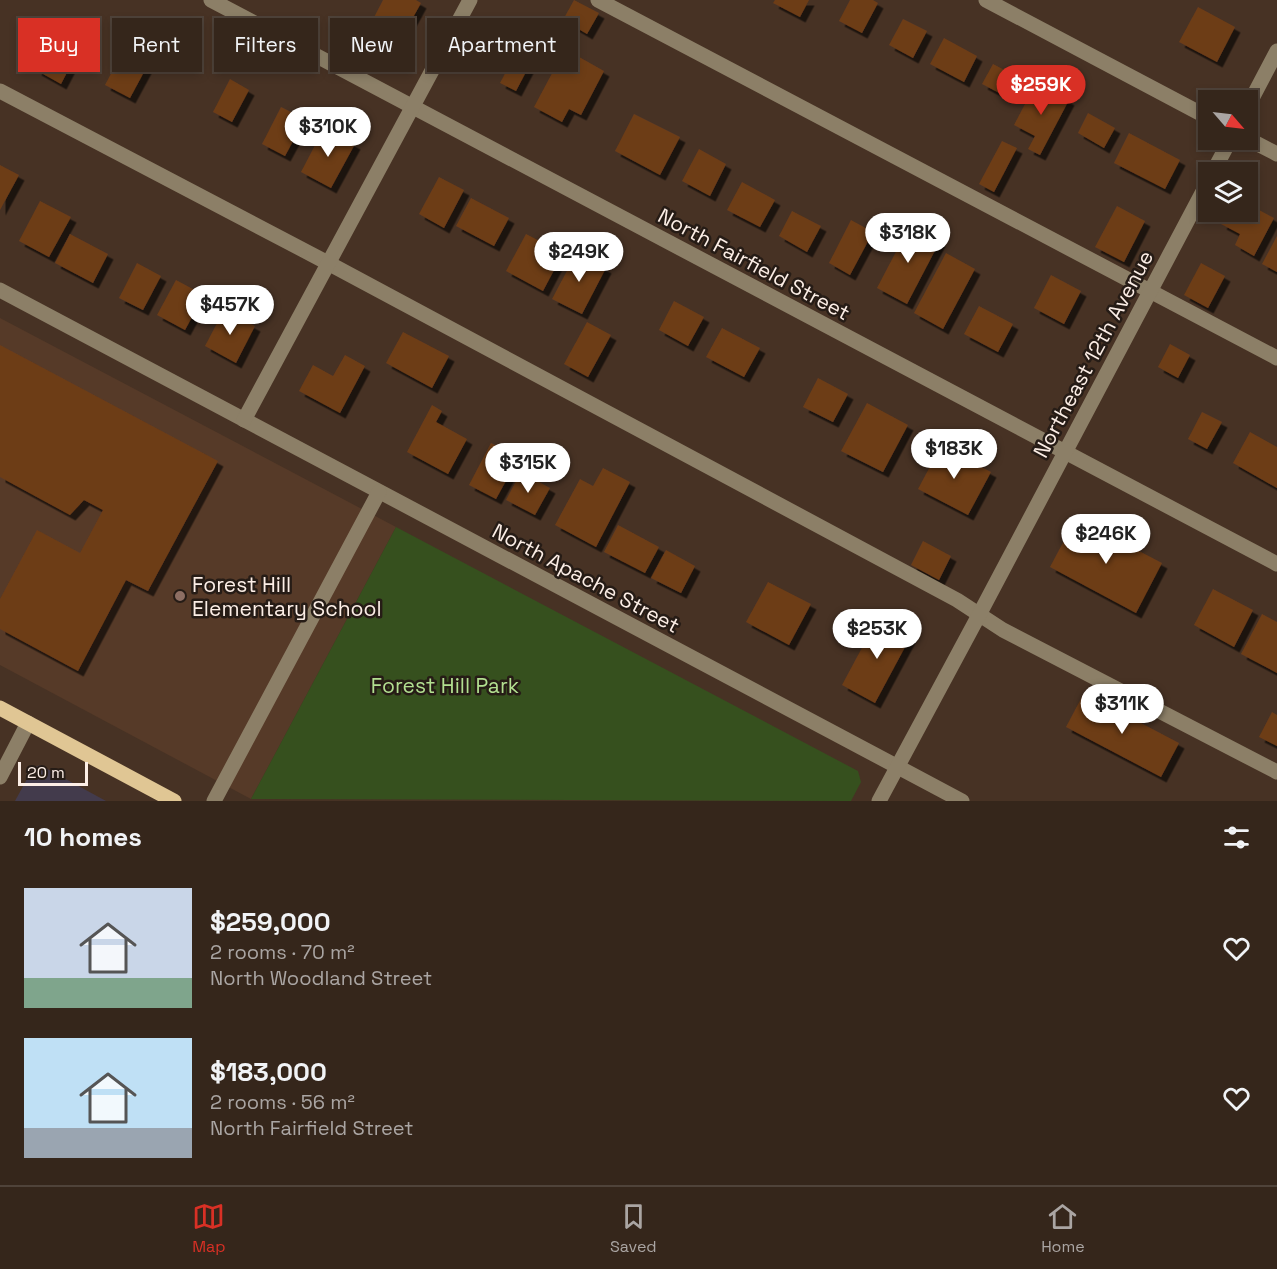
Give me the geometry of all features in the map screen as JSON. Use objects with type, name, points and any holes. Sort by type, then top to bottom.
[{"type":"main road","points":[[0,708],[174,801]]},
{"type":"street","name":"North Fairfield Street","points":[[211,0],[1277,564]]},
{"type":"street","points":[[244,420],[470,0]]},
{"type":"street","points":[[598,0],[1277,358]]},
{"type":"street","points":[[986,0],[1198,112]]},
{"type":"street","points":[[1256,90],[1277,51]]},
{"type":"street","points":[[0,92],[328,263],[957,600],[1003,630],[1277,772]]},
{"type":"street","points":[[1258,144],[1277,154]]},
{"type":"street","name":"Northeast 12th Avenue","points":[[879,801],[1198,201]]},
{"type":"street","name":"North Apache Street","points":[[0,290],[962,801]]},
{"type":"street","points":[[214,801],[379,492]]},
{"type":"street","points":[[0,777],[28,723]]},
{"type":"shaded area","name":"Forest Hill Elementary School","points":[[0,318],[396,527],[251,799],[0,665]]},
{"type":"shaded area","points":[[40,765],[106,801],[15,801],[33,768]]},
{"type":"green space","name":"Forest Hill Park","points":[[396,527],[858,771],[861,782],[851,801],[251,799]]},
{"type":"building","points":[[383,0],[416,0],[421,3],[413,18],[374,18]]},
{"type":"building","points":[[574,0],[599,13],[587,34],[578,29],[578,18],[564,18]]},
{"type":"building","points":[[775,0],[809,0],[800,17],[773,3]]},
{"type":"building","points":[[850,0],[873,0],[878,3],[862,33],[839,21]]},
{"type":"building","points":[[1198,7],[1235,27],[1217,62],[1179,42]]},
{"type":"building","points":[[903,19],[927,31],[913,58],[889,45]]},
{"type":"building","points":[[944,38],[977,56],[964,82],[930,64]]},
{"type":"building","points":[[578,56],[604,71],[581,115],[569,109],[562,122],[534,107],[553,72],[578,72]]},
{"type":"building","points":[[993,64],[1020,78],[1009,98],[982,84]]},
{"type":"building","points":[[40,72],[67,72],[61,84]]},
{"type":"building","points":[[112,72],[144,72],[130,98],[105,85]]},
{"type":"building","points":[[506,72],[526,72],[516,91],[500,83]]},
{"type":"building","points":[[230,79],[249,90],[232,122],[213,112]]},
{"type":"building","points":[[1036,83],[1069,100],[1040,155],[1028,149],[1035,136],[1014,125]]},
{"type":"building","points":[[281,107],[305,119],[285,156],[262,144]]},
{"type":"building","points":[[1088,113],[1115,128],[1104,148],[1078,133]]},
{"type":"building","points":[[634,114],[680,137],[660,175],[615,151]]},
{"type":"building","points":[[324,128],[355,144],[331,188],[301,172]]},
{"type":"building","points":[[1129,133],[1180,160],[1165,189],[1114,163]]},
{"type":"building","points":[[1002,141],[1017,148],[994,192],[979,184]]},
{"type":"building","points":[[699,149],[726,164],[710,196],[682,181]]},
{"type":"building","points":[[0,165],[19,175],[0,210]]},
{"type":"building","points":[[439,177],[464,190],[444,228],[419,214]]},
{"type":"building","points":[[742,182],[775,200],[760,227],[727,210]]},
{"type":"building","points":[[471,198],[509,218],[494,246],[456,226]]},
{"type":"building","points":[[40,201],[71,217],[49,257],[19,241]]},
{"type":"building","points":[[1117,206],[1145,221],[1124,262],[1095,247]]},
{"type":"building","points":[[1258,209],[1274,218],[1254,256],[1235,245],[1240,234],[1221,224],[1222,222],[1258,222]]},
{"type":"building","points":[[792,211],[821,226],[807,252],[779,236]]},
{"type":"building","points":[[851,220],[873,232],[850,275],[829,263]]},
{"type":"building","points":[[910,225],[940,241],[907,304],[877,288]]},
{"type":"building","points":[[70,234],[108,254],[93,283],[55,263]]},
{"type":"building","points":[[526,234],[563,253],[543,291],[506,271]]},
{"type":"building","points":[[1277,236],[1277,272],[1262,264]]},
{"type":"building","points":[[577,252],[606,268],[582,314],[552,299]]},
{"type":"building","points":[[946,253],[975,269],[943,329],[914,313]]},
{"type":"building","points":[[137,263],[161,276],[143,310],[119,298]]},
{"type":"building","points":[[1201,263],[1225,276],[1208,308],[1184,295]]},
{"type":"building","points":[[1051,275],[1081,291],[1064,324],[1034,308]]},
{"type":"building","points":[[176,280],[204,295],[185,330],[157,315]]},
{"type":"building","points":[[674,301],[704,317],[688,346],[659,330]]},
{"type":"building","points":[[979,306],[1013,324],[998,352],[964,334]]},
{"type":"building","points":[[224,310],[255,326],[236,363],[205,346]]},
{"type":"building","points":[[587,322],[611,335],[588,377],[564,364]]},
{"type":"building","points":[[722,328],[760,348],[744,377],[706,357]]},
{"type":"building","points":[[403,332],[449,356],[432,388],[386,363]]},
{"type":"building","points":[[1170,344],[1190,355],[1178,378],[1158,367]]},
{"type":"building","points":[[0,345],[218,461],[148,591],[126,580],[78,671],[0,629],[0,599],[37,530],[80,553],[103,510],[84,500],[70,515],[0,477]]},
{"type":"building","points":[[345,355],[365,366],[340,413],[299,391],[313,365],[333,376]]},
{"type":"building","points":[[818,378],[848,394],[833,422],[803,407]]},
{"type":"building","points":[[867,403],[908,425],[883,472],[841,451]]},
{"type":"building","points":[[432,405],[442,411],[436,422],[467,439],[448,474],[407,452]]},
{"type":"building","points":[[1202,412],[1222,422],[1207,449],[1188,439]]},
{"type":"building","points":[[1250,432],[1277,447],[1277,488],[1233,463]]},
{"type":"building","points":[[491,443],[519,457],[496,499],[469,485]]},
{"type":"building","points":[[941,446],[991,472],[968,515],[918,489]]},
{"type":"building","points":[[603,468],[630,482],[596,547],[555,525],[580,479],[593,486]]},
{"type":"building","points":[[521,472],[550,488],[535,515],[506,500]]},
{"type":"building","points":[[1076,518],[1162,563],[1136,613],[1050,567]]},
{"type":"building","points":[[618,525],[659,547],[645,573],[604,552]]},
{"type":"building","points":[[923,541],[951,556],[939,580],[911,565]]},
{"type":"building","points":[[666,550],[695,566],[681,593],[651,578]]},
{"type":"building","points":[[768,582],[811,604],[789,645],[746,622]]},
{"type":"building","points":[[1213,589],[1253,610],[1234,647],[1194,625]]},
{"type":"building","points":[[1262,614],[1277,622],[1277,673],[1241,654]]},
{"type":"building","points":[[879,616],[912,634],[875,703],[842,685]]},
{"type":"building","points":[[1084,693],[1179,743],[1161,777],[1066,727]]},
{"type":"building","points":[[1272,712],[1277,715],[1277,746],[1259,737]]},
{"type":"place","name":"Forest Hill Elementary School","points":[[180,596]]}]
